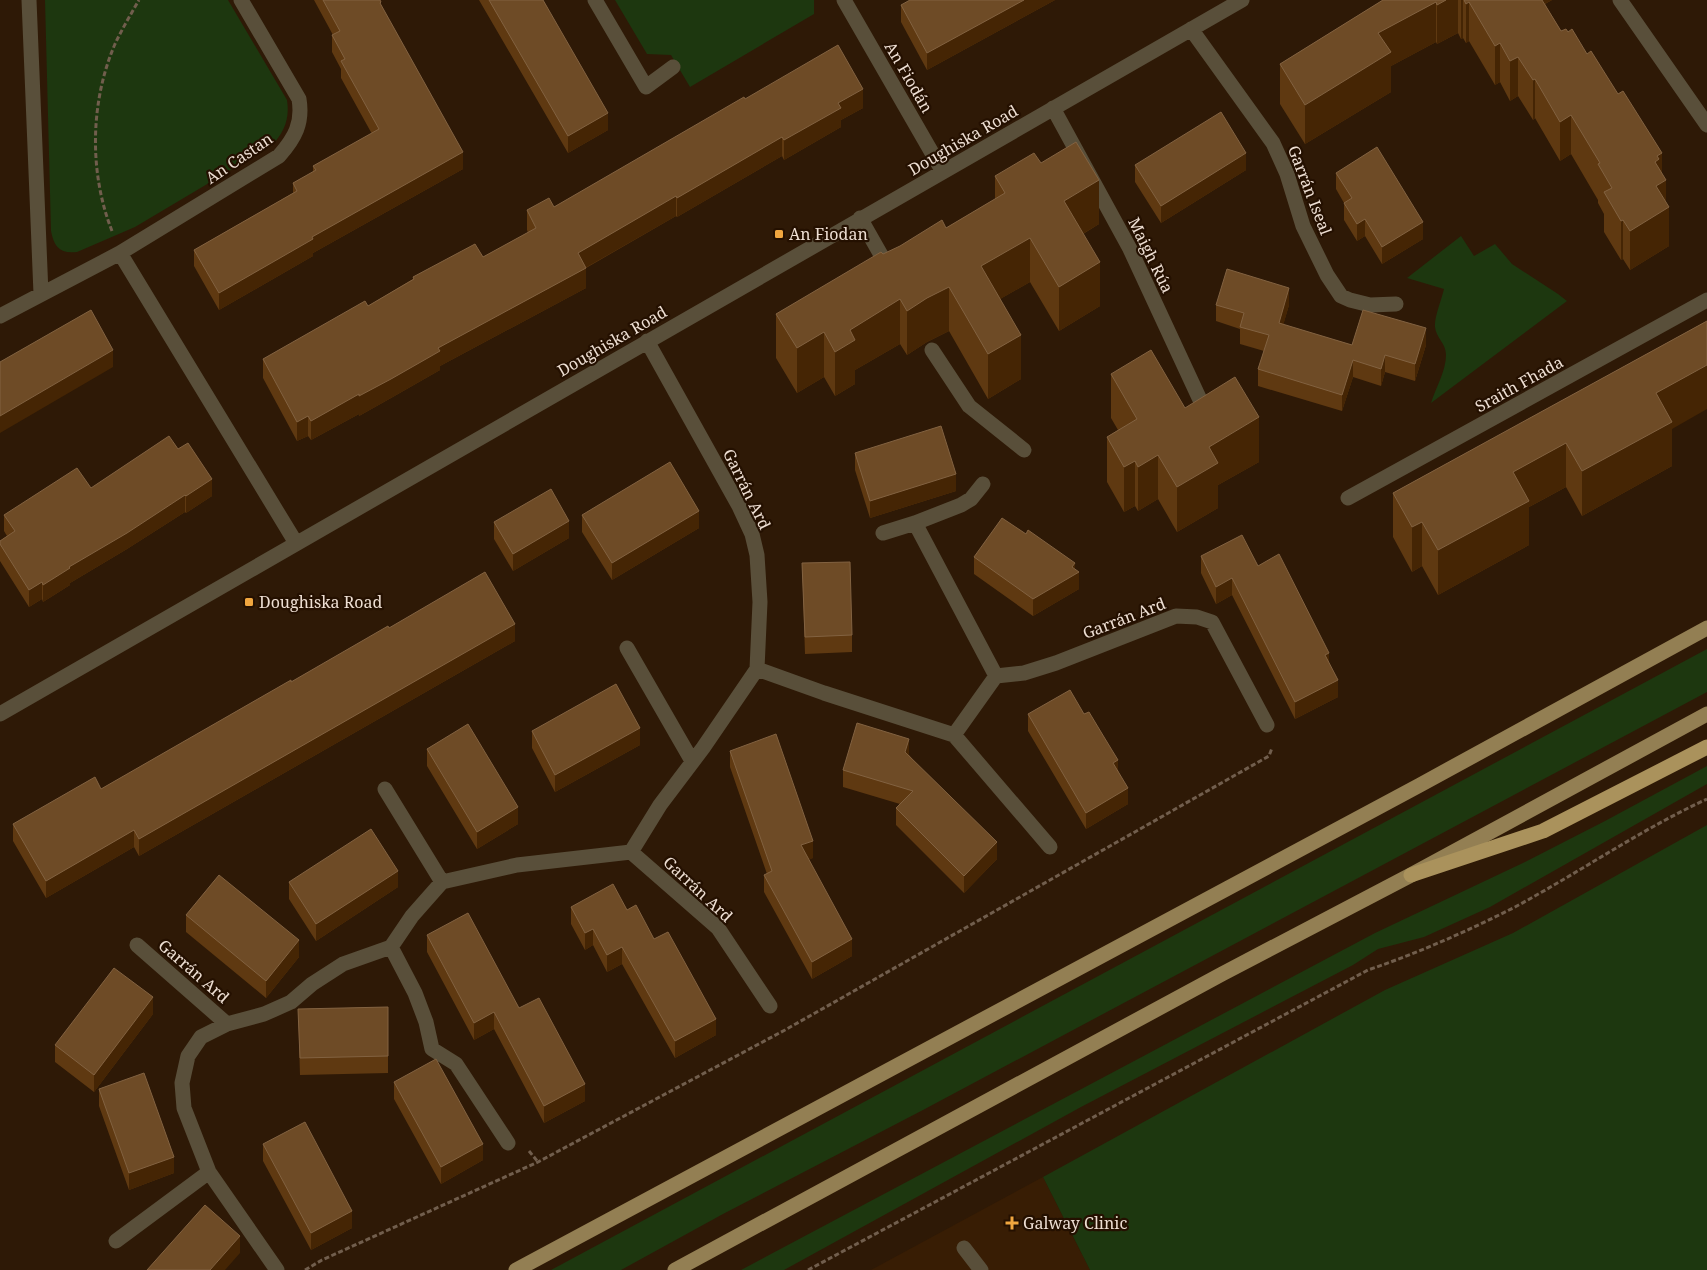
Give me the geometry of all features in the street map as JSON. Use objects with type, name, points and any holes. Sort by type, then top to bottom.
[{"type":"highway","points":[[1411,875],[1543,831],[1707,747]]},
{"type":"main road","points":[[516,1270],[1420,785],[1707,628]]},
{"type":"main road","points":[[675,1270],[1707,714]]},
{"type":"street","points":[[29,0],[41,294]]},
{"type":"street","name":"An Castan","points":[[0,316],[120,253],[279,156],[292,141],[301,111],[299,99],[241,0]]},
{"type":"street","points":[[595,0],[646,86],[673,67]]},
{"type":"street","name":"An Fiodán","points":[[844,0],[943,172]]},
{"type":"street","name":"Doughiska Road","points":[[0,714],[1242,0]]},
{"type":"street","points":[[1620,0],[1707,126]]},
{"type":"street","name":"Garrán Iseal","points":[[1191,29],[1273,143],[1287,174],[1303,226],[1327,275],[1341,296],[1370,305],[1396,304]]},
{"type":"street","name":"Maigh Rúa","points":[[1053,108],[1130,248],[1210,422]]},
{"type":"street","points":[[860,218],[896,282]]},
{"type":"street","points":[[120,253],[296,543]]},
{"type":"street","name":"Sraith Fhada","points":[[1348,498],[1707,300]]},
{"type":"street","name":"Garrán Ard","points":[[647,341],[739,506],[752,534],[757,556],[760,602],[757,669]]},
{"type":"street","points":[[932,350],[969,406],[1024,450]]},
{"type":"street","points":[[883,533],[915,523],[966,502],[983,484]]},
{"type":"street","points":[[915,523],[996,676],[954,735]]},
{"type":"street","name":"Garrán Ard","points":[[996,676],[1024,673],[1056,663],[1176,616],[1196,617],[1212,622],[1267,725]]},
{"type":"street","points":[[627,648],[692,761]]},
{"type":"street","points":[[508,1143],[456,1064],[432,1049],[426,1022],[415,993],[392,947],[412,916],[442,882],[517,865],[631,852],[660,805],[757,669],[954,735],[1050,847]]},
{"type":"street","points":[[385,789],[442,882]]},
{"type":"street","name":"Garrán Ard","points":[[631,852],[718,928],[770,1006]]},
{"type":"street","name":"Garrán Ard","points":[[137,945],[227,1024]]},
{"type":"street","name":"Garrán Ard","points":[[277,1270],[209,1172],[184,1108],[182,1084],[188,1056],[201,1037],[227,1024],[264,1014],[291,1002],[312,984],[343,964],[392,947]]},
{"type":"street","points":[[116,1241],[209,1172]]},
{"type":"street","points":[[964,1248],[981,1270]]},
{"type":"path","points":[[120,253],[110,228],[99,181],[96,129],[98,107],[107,65],[121,31],[139,0]]},
{"type":"path","points":[[305,1270],[322,1260],[538,1162],[785,1030],[1269,756],[1275,743],[1267,725]]},
{"type":"path","points":[[808,1270],[1368,970],[1424,948],[1514,907],[1671,816],[1707,799]]},
{"type":"shaded area","name":"Galway Clinic","points":[[1043,1177],[1090,1270],[871,1270]]},
{"type":"green space","points":[[45,0],[228,0],[287,100],[288,113],[283,131],[271,146],[135,227],[77,252],[62,250],[56,245],[51,231]]},
{"type":"green space","points":[[615,0],[814,0],[814,14],[690,87],[671,55],[647,54]]},
{"type":"green space","points":[[1461,236],[1474,256],[1495,244],[1512,264],[1567,301],[1431,403],[1446,361],[1446,351],[1435,327],[1444,289],[1407,278]]},
{"type":"green space","points":[[1707,649],[1707,692],[923,1110],[723,1214],[621,1270],[551,1270]]},
{"type":"green space","points":[[1707,766],[1707,784],[1490,907],[1424,937],[1378,949],[1353,965],[1081,1107],[784,1270],[741,1270],[1375,933],[1525,862]]},
{"type":"green space","points":[[1707,825],[1707,1270],[1090,1270],[1043,1177],[1385,990],[1513,933]]},
{"type":"building","points":[[323,0],[380,0],[463,152],[312,237],[313,239],[219,293],[194,250],[297,191],[293,183],[316,170],[313,166],[379,129],[341,61],[345,59],[332,35],[340,31]]},
{"type":"building","points":[[489,0],[543,0],[608,113],[568,136]]},
{"type":"building","points":[[910,0],[1024,0],[927,53],[901,5]]},
{"type":"building","points":[[1383,0],[1446,0],[1437,5],[1436,2],[1378,33],[1391,52],[1305,105],[1280,64]]},
{"type":"building","points":[[1464,0],[1542,0],[1561,31],[1566,29],[1568,32],[1572,29],[1587,54],[1591,51],[1618,94],[1623,91],[1662,153],[1657,156],[1659,159],[1655,162],[1666,180],[1656,186],[1669,207],[1630,231],[1623,220],[1621,221],[1604,192],[1612,188],[1598,164],[1600,163],[1571,115],[1560,122],[1535,79],[1533,80],[1518,57],[1510,61],[1500,43],[1495,46],[1469,2],[1466,4]]},
{"type":"building","points":[[838,45],[863,89],[838,103],[841,108],[784,140],[782,137],[578,253],[586,268],[438,348],[440,351],[391,379],[359,396],[359,394],[311,421],[308,416],[297,422],[263,359],[365,301],[368,306],[414,279],[413,277],[475,244],[483,257],[536,228],[527,210],[549,198],[554,207]]},
{"type":"building","points":[[1221,112],[1246,153],[1161,206],[1135,165]]},
{"type":"building","points":[[1076,142],[1099,180],[1064,201],[1100,262],[1059,287],[1030,238],[981,266],[1021,335],[988,354],[949,287],[907,311],[900,299],[850,330],[855,340],[835,352],[824,332],[797,348],[776,314],[881,252],[883,254],[900,246],[942,220],[946,228],[1005,193],[995,176],[1034,153],[1041,163]]},
{"type":"building","points":[[1377,147],[1423,222],[1382,247],[1365,219],[1357,224],[1344,203],[1352,198],[1336,173]]},
{"type":"building","points":[[1227,269],[1289,288],[1279,323],[1352,345],[1363,310],[1426,328],[1415,364],[1385,355],[1381,369],[1353,360],[1342,395],[1258,369],[1269,335],[1240,327],[1244,313],[1216,305]]},
{"type":"building","points":[[91,310],[113,350],[0,416],[0,362]]},
{"type":"building","points":[[1707,321],[1707,365],[1656,393],[1672,422],[1582,471],[1566,443],[1544,455],[1513,472],[1529,501],[1438,550],[1422,522],[1412,527],[1393,493]]},
{"type":"building","points":[[1151,350],[1185,408],[1235,377],[1259,417],[1209,447],[1218,463],[1177,487],[1158,455],[1138,467],[1135,461],[1124,467],[1107,437],[1137,419],[1111,374]]},
{"type":"building","points":[[941,426],[956,474],[870,501],[855,453]]},
{"type":"building","points":[[169,436],[178,449],[188,443],[212,479],[43,585],[42,582],[29,590],[0,544],[0,541],[15,531],[4,515],[77,468],[91,488]]},
{"type":"building","points":[[670,462],[699,511],[612,563],[582,515]]},
{"type":"building","points":[[551,489],[569,521],[513,554],[494,522]]},
{"type":"building","points":[[1002,518],[1026,534],[1028,530],[1075,563],[1072,567],[1079,572],[1033,599],[974,557]]},
{"type":"building","points":[[1242,535],[1258,566],[1279,554],[1329,653],[1325,655],[1338,680],[1295,702],[1232,578],[1216,587],[1201,556]]},
{"type":"building","points":[[850,562],[852,635],[805,637],[802,563]]},
{"type":"building","points":[[485,572],[515,624],[139,839],[134,830],[46,881],[13,824],[95,777],[101,789],[291,680],[291,682],[388,626],[389,628]]},
{"type":"building","points":[[616,684],[640,728],[555,775],[532,731]]},
{"type":"building","points":[[1070,690],[1084,714],[1089,712],[1118,760],[1113,763],[1128,788],[1086,813],[1028,714]]},
{"type":"building","points":[[857,723],[909,739],[905,752],[997,842],[964,876],[896,808],[913,791],[843,770]]},
{"type":"building","points":[[468,724],[518,807],[477,832],[427,749]]},
{"type":"building","points":[[776,734],[813,841],[801,845],[852,939],[812,962],[764,875],[772,871],[730,751]]},
{"type":"building","points":[[371,829],[398,871],[316,924],[289,882]]},
{"type":"building","points":[[219,875],[299,940],[266,981],[186,915]]},
{"type":"building","points":[[613,884],[627,910],[636,905],[654,939],[668,932],[716,1019],[675,1041],[622,947],[607,955],[593,929],[585,933],[571,907]]},
{"type":"building","points":[[468,913],[519,1008],[539,998],[585,1084],[544,1106],[494,1012],[474,1023],[427,935]]},
{"type":"building","points":[[114,968],[153,997],[94,1075],[55,1045]]},
{"type":"building","points":[[388,1007],[388,1056],[300,1058],[298,1009]]},
{"type":"building","points":[[436,1059],[483,1144],[441,1167],[394,1082]]},
{"type":"building","points":[[144,1073],[174,1157],[129,1173],[99,1089]]},
{"type":"building","points":[[305,1122],[352,1211],[311,1233],[263,1144]]},
{"type":"building","points":[[205,1205],[240,1236],[210,1270],[147,1270]]},
{"type":"place","name":"An Fiodan","points":[[779,234]]},
{"type":"place","name":"Doughiska Road","points":[[249,602]]},
{"type":"place","name":"Galway Clinic","points":[[1012,1223]]}]
